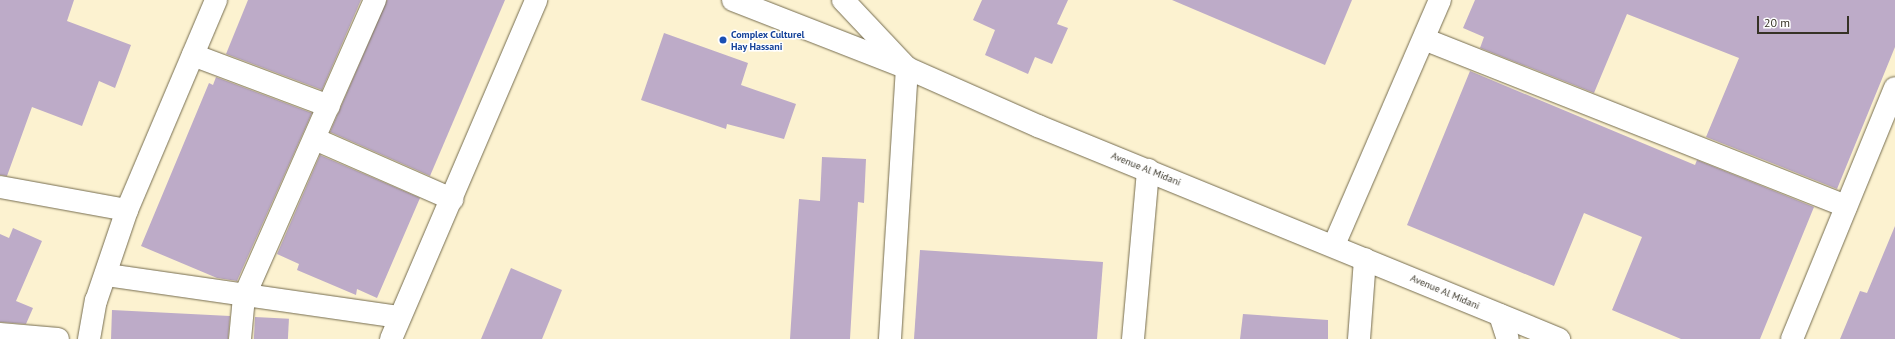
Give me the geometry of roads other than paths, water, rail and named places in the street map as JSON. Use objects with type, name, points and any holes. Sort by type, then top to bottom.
[{"type":"street","points":[[89,339],[96,301],[107,275],[127,210],[216,0]]},
{"type":"street","points":[[240,339],[244,297],[375,0]]},
{"type":"street","points":[[391,339],[398,317],[452,199],[536,0]]},
{"type":"street","name":"Avenue Al Midani","points":[[732,0],[907,68],[1148,170],[1334,245],[1559,339]]},
{"type":"street","points":[[843,0],[907,68],[890,339]]},
{"type":"street","points":[[1334,245],[1440,0]]},
{"type":"street","points":[[1424,39],[1846,206]]},
{"type":"street","points":[[193,55],[329,106]]},
{"type":"street","points":[[1792,339],[1846,206],[1890,113],[1895,88]]},
{"type":"street","points":[[315,139],[452,199]]},
{"type":"street","points":[[1133,339],[1148,170]]},
{"type":"street","points":[[0,187],[127,210]]},
{"type":"street","points":[[1359,339],[1365,258]]},
{"type":"street","points":[[107,275],[244,297],[398,317]]},
{"type":"street","points":[[1500,315],[1508,339]]},
{"type":"street","points":[[0,334],[58,339]]},
{"type":"place","name":"Complex Culturel Hay Hassani","points":[[723,40]]}]
